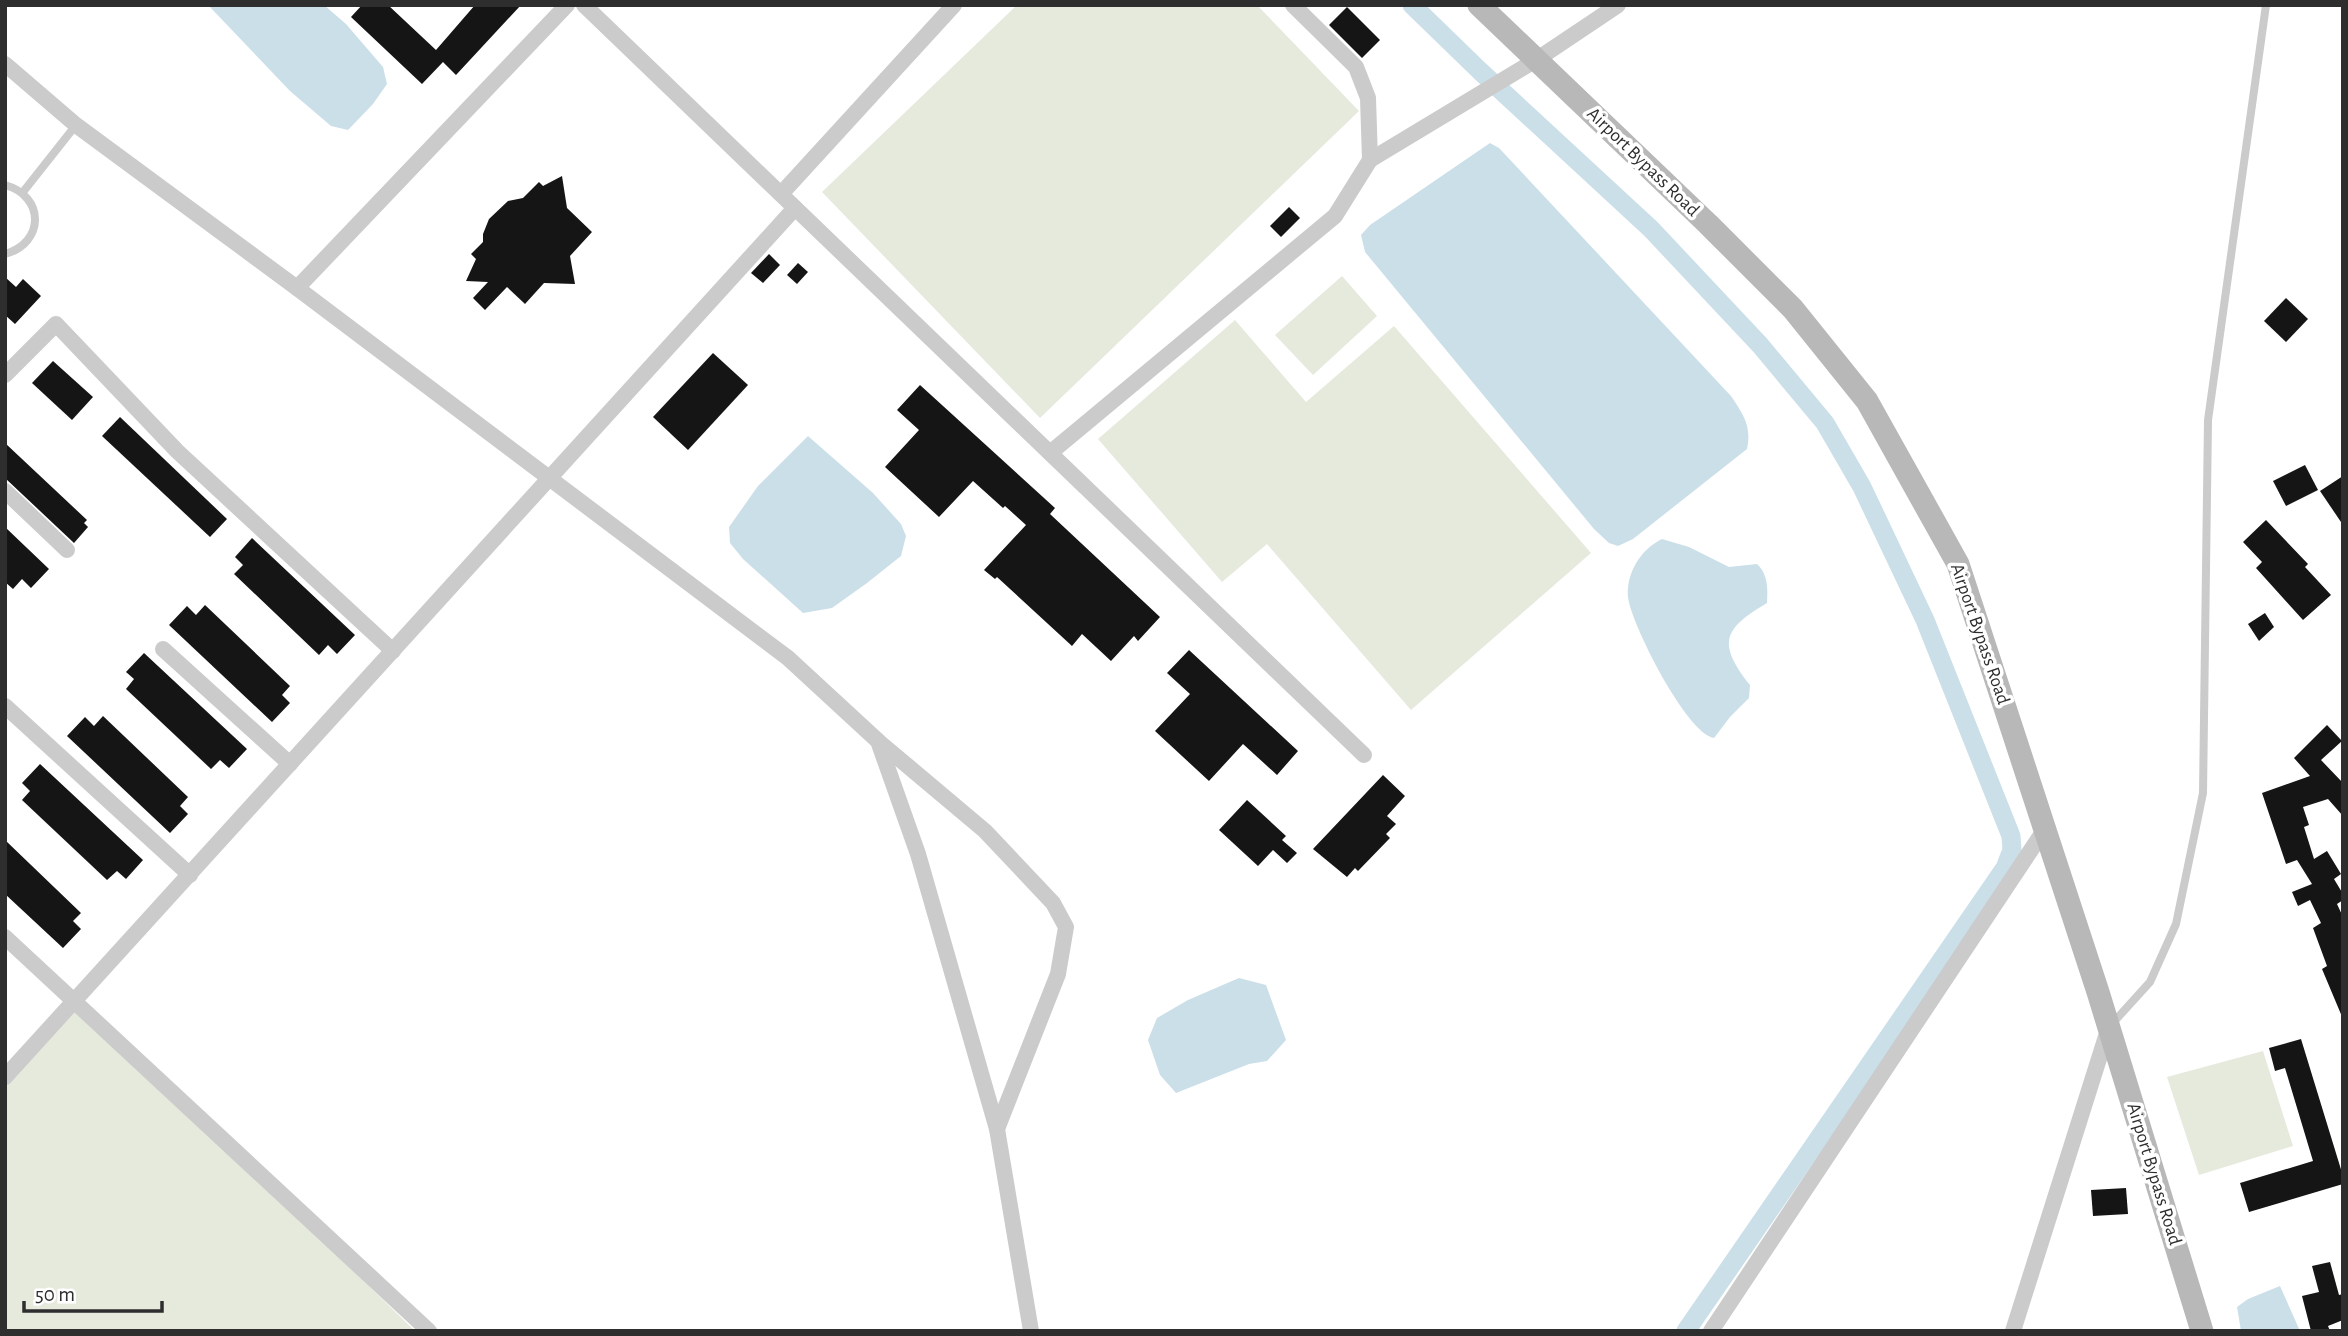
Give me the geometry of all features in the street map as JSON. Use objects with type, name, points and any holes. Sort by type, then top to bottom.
[{"type":"street","points":[[297,288],[568,5]]},
{"type":"street","points":[[584,5],[1364,755]]},
{"type":"street","points":[[781,194],[954,5]]},
{"type":"street","points":[[1293,5],[1356,66],[1368,98],[1370,160]]},
{"type":"street","name":"Airport Bypass Road","points":[[1479,5],[1708,223],[1793,309],[1867,401],[1958,564],[2109,1027],[2202,1331]]},
{"type":"street","points":[[1050,453],[1335,216],[1370,160],[1536,60],[1618,5]]},
{"type":"street","points":[[5,64],[76,125],[788,657],[878,741],[985,831],[1053,903],[1066,927],[1058,974],[997,1129]]},
{"type":"street","points":[[5,1077],[795,208]]},
{"type":"street","points":[[5,375],[55,324],[177,451],[393,651]]},
{"type":"street","points":[[5,491],[67,550]]},
{"type":"street","points":[[163,649],[290,764]]},
{"type":"street","points":[[5,706],[190,875]]},
{"type":"street","points":[[878,741],[918,854],[997,1129],[1031,1331]]},
{"type":"street","points":[[1711,1331],[2045,830]]},
{"type":"street","points":[[5,937],[429,1331]]},
{"type":"street","points":[[2013,1331],[2109,1027]]},
{"type":"lane","points":[[2109,1027],[2150,982],[2176,924],[2203,793],[2208,420],[2266,5]]},
{"type":"lane","points":[[23,192],[76,125]]},
{"type":"lane","points":[[5,185],[23,192],[34,209],[34,229],[24,246],[5,254]]},
{"type":"shaded area","points":[[1017,5],[1257,5],[1359,111],[1040,418],[822,192]]},
{"type":"shaded area","points":[[1342,276],[1377,316],[1313,375],[1275,335]]},
{"type":"shaded area","points":[[1235,320],[1306,402],[1394,326],[1591,553],[1411,710],[1267,544],[1222,582],[1098,439]]},
{"type":"shaded area","points":[[75,1000],[415,1331],[5,1331],[5,1076]]},
{"type":"shaded area","points":[[2263,1051],[2293,1146],[2199,1175],[2167,1077]]},
{"type":"water","points":[[208,5],[324,5],[346,24],[383,67],[387,84],[373,104],[348,130],[331,126],[290,91]]},
{"type":"water","points":[[1490,143],[1499,148],[1731,396],[1745,421],[1747,449],[1633,539],[1618,546],[1609,543],[1594,529],[1365,252],[1361,235],[1370,225]]},
{"type":"water","points":[[808,436],[873,493],[901,524],[906,536],[901,556],[867,583],[832,608],[803,613],[743,559],[730,543],[729,527],[758,486]]},
{"type":"water","points":[[1662,539],[1689,547],[1729,567],[1757,564],[1765,577],[1767,603],[1741,621],[1730,638],[1729,647],[1733,658],[1750,685],[1749,698],[1714,738],[1703,732],[1676,699],[1649,652],[1631,611],[1628,588],[1632,571],[1641,555]]},
{"type":"water","points":[[1239,978],[1266,985],[1286,1040],[1267,1061],[1249,1064],[1176,1093],[1160,1075],[1148,1040],[1157,1018],[1188,1000]]},
{"type":"water","points":[[2280,1286],[2300,1331],[2241,1331],[2237,1307],[2248,1299]]},
{"type":"building","points":[[362,5],[388,5],[436,50],[475,5],[521,5],[456,75],[443,62],[422,84],[351,17]]},
{"type":"building","points":[[1347,7],[1380,40],[1362,58],[1329,25]]},
{"type":"building","points":[[562,176],[567,208],[592,232],[570,256],[575,284],[544,283],[525,304],[507,287],[485,310],[473,298],[488,282],[466,281],[476,259],[471,254],[483,242],[489,219],[508,201],[523,198],[539,182],[543,186]]},
{"type":"building","points":[[1289,207],[1300,218],[1281,237],[1270,226]]},
{"type":"building","points":[[769,254],[780,265],[763,283],[751,273]]},
{"type":"building","points":[[798,263],[808,272],[797,284],[787,275]]},
{"type":"building","points":[[5,277],[16,287],[23,279],[41,296],[15,324],[5,315]]},
{"type":"building","points":[[2286,298],[2308,319],[2286,342],[2264,321]]},
{"type":"building","points":[[713,353],[748,385],[688,450],[653,417]]},
{"type":"building","points":[[53,361],[93,397],[72,420],[32,383]]},
{"type":"building","points":[[920,385],[1055,508],[1050,514],[1160,617],[1138,641],[1134,636],[1111,661],[1082,634],[1072,646],[997,577],[995,579],[984,570],[1026,525],[973,481],[939,517],[885,467],[919,430],[897,410]]},
{"type":"building","points":[[120,417],[227,519],[210,537],[102,436]]},
{"type":"building","points":[[5,443],[87,520],[84,523],[88,527],[74,543],[5,478]]},
{"type":"building","points":[[2305,465],[2318,490],[2286,506],[2273,481]]},
{"type":"building","points":[[2343,476],[2343,525],[2320,491]]},
{"type":"building","points":[[2266,520],[2308,564],[2305,567],[2331,595],[2303,620],[2256,568],[2262,562],[2243,542]]},
{"type":"building","points":[[5,527],[49,569],[31,588],[22,579],[13,589],[5,582]]},
{"type":"building","points":[[252,538],[355,635],[337,654],[328,645],[319,655],[234,574],[243,565],[235,557]]},
{"type":"building","points":[[205,605],[290,686],[282,695],[290,703],[272,722],[169,625],[187,606],[196,615]]},
{"type":"building","points":[[2265,613],[2274,627],[2259,641],[2248,624]]},
{"type":"building","points":[[1189,650],[1298,751],[1277,775],[1243,744],[1209,781],[1155,731],[1190,694],[1167,673]]},
{"type":"building","points":[[144,653],[247,749],[229,768],[220,760],[211,769],[126,689],[134,679],[126,672]]},
{"type":"building","points":[[103,716],[188,797],[180,806],[188,814],[170,833],[67,736],[85,717],[94,726]]},
{"type":"building","points":[[2327,725],[2342,741],[2321,760],[2343,783],[2343,816],[2328,799],[2303,807],[2309,825],[2304,827],[2314,859],[2327,851],[2341,874],[2334,879],[2343,894],[2343,900],[2337,904],[2343,917],[2343,1019],[2322,969],[2327,966],[2313,928],[2321,923],[2310,900],[2298,906],[2292,892],[2312,884],[2297,860],[2286,864],[2262,793],[2310,776],[2294,758]]},
{"type":"building","points":[[40,764],[143,860],[126,879],[117,871],[107,880],[22,800],[30,791],[22,783]]},
{"type":"building","points":[[1383,775],[1405,796],[1387,816],[1396,824],[1386,834],[1390,838],[1358,871],[1355,868],[1347,877],[1313,849]]},
{"type":"building","points":[[1247,800],[1286,836],[1282,840],[1297,853],[1287,863],[1273,850],[1258,866],[1219,830]]},
{"type":"building","points":[[5,840],[81,913],[73,921],[81,929],[63,948],[5,894]]},
{"type":"building","points":[[2301,1039],[2343,1176],[2343,1184],[2249,1212],[2240,1183],[2313,1161],[2285,1068],[2275,1071],[2269,1048]]},
{"type":"building","points":[[2126,1188],[2128,1214],[2093,1216],[2091,1190]]},
{"type":"building","points":[[2330,1262],[2339,1295],[2343,1294],[2343,1320],[2328,1326],[2330,1331],[2311,1331],[2302,1296],[2319,1292],[2312,1266]]},
{"type":"waterway","points":[[1412,5],[1651,229],[1760,345],[1825,423],[1862,487],[1925,620],[2011,836],[2012,850],[2005,868],[1686,1331]]}]
